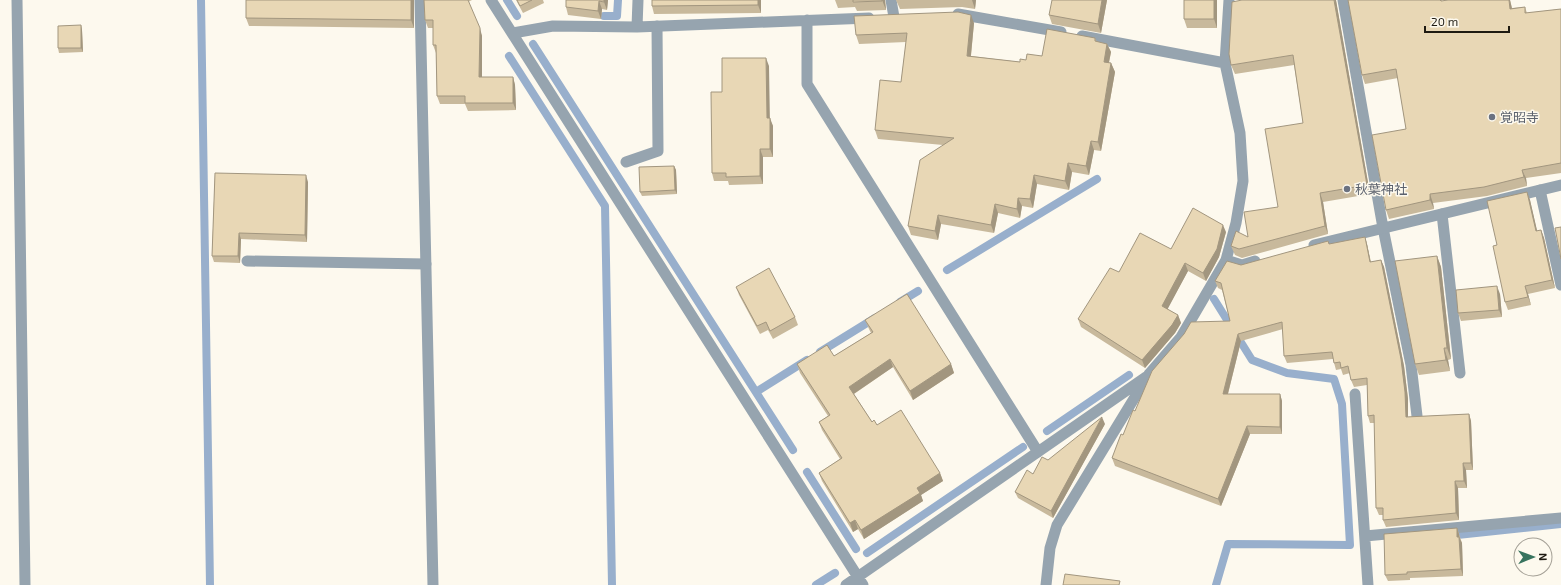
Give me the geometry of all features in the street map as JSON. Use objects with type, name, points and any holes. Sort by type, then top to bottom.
[{"type":"street","points":[[17,0],[25,585]]},
{"type":"street","points":[[420,0],[433,585]]},
{"type":"street","points":[[491,0],[860,581]]},
{"type":"street","points":[[637,27],[638,0]]},
{"type":"street","points":[[513,33],[553,26],[637,27],[890,17],[891,0]]},
{"type":"street","points":[[1046,585],[1050,548],[1057,525],[1149,374],[1181,337],[1226,260],[1236,223],[1243,181],[1240,133],[1225,63],[1229,0]]},
{"type":"street","points":[[1343,0],[1383,228],[1411,365],[1417,416]]},
{"type":"street","points":[[947,14],[962,14],[1225,63]]},
{"type":"street","points":[[807,20],[807,84],[1038,452]]},
{"type":"street","points":[[626,162],[658,151],[658,26]]},
{"type":"street","points":[[1301,249],[1561,186]]},
{"type":"street","points":[[1540,190],[1561,285]]},
{"type":"street","points":[[1442,214],[1460,373]]},
{"type":"street","points":[[1226,260],[1242,265],[1264,259]]},
{"type":"street","points":[[247,261],[426,264]]},
{"type":"street","points":[[846,585],[860,581],[1038,452],[1149,374]]},
{"type":"street","points":[[1356,394],[1368,585]]},
{"type":"street","points":[[1365,536],[1561,518]]},
{"type":"building","points":[[246,0],[411,0],[411,20],[246,18]]},
{"type":"building","points":[[424,0],[468,0],[480,28],[479,77],[513,77],[513,103],[465,103],[465,96],[437,96],[436,45],[433,45],[433,20],[425,20]]},
{"type":"building","points":[[517,0],[532,0],[520,6]]},
{"type":"building","points":[[566,0],[604,0],[604,2],[599,1],[598,11],[566,7]]},
{"type":"building","points":[[652,0],[758,0],[758,5],[652,6]]},
{"type":"building","points":[[853,0],[882,0],[882,1],[853,2]]},
{"type":"building","points":[[1052,0],[1102,0],[1098,24],[1049,15]]},
{"type":"building","points":[[1184,0],[1214,0],[1214,19],[1184,19]]},
{"type":"building","points":[[1242,0],[1334,0],[1367,185],[1320,193],[1325,226],[1239,249],[1231,246],[1236,231],[1248,237],[1244,212],[1278,207],[1265,129],[1303,123],[1293,55],[1231,65],[1229,54],[1232,2]]},
{"type":"building","points":[[1348,0],[1509,0],[1510,9],[1525,7],[1525,13],[1561,9],[1561,163],[1522,170],[1524,177],[1484,187],[1430,194],[1430,200],[1386,210],[1372,135],[1406,129],[1396,69],[1362,75]]},
{"type":"building","points":[[958,12],[971,15],[967,56],[1020,62],[1020,59],[1026,60],[1027,54],[1042,56],[1047,29],[1095,38],[1095,41],[1107,44],[1104,62],[1111,63],[1098,142],[1091,141],[1086,166],[1068,163],[1065,181],[1034,175],[1030,199],[1018,198],[1017,209],[995,204],[991,225],[938,215],[935,231],[908,226],[920,160],[954,138],[875,130],[880,80],[901,82],[907,33],[856,35],[854,16]]},
{"type":"building","points":[[81,25],[81,48],[58,48],[58,26]]},
{"type":"building","points":[[722,58],[766,58],[767,118],[770,118],[770,149],[760,149],[760,176],[726,177],[726,173],[712,173],[711,92],[722,92]]},
{"type":"building","points":[[674,166],[675,190],[640,192],[639,167]]},
{"type":"building","points":[[215,173],[306,175],[305,235],[239,233],[238,256],[212,256]]},
{"type":"building","points":[[1527,192],[1536,231],[1541,230],[1552,280],[1525,286],[1528,297],[1505,302],[1493,246],[1497,245],[1487,201]]},
{"type":"building","points":[[1193,208],[1223,225],[1217,249],[1203,273],[1185,263],[1162,306],[1178,315],[1172,325],[1142,360],[1078,319],[1110,268],[1119,272],[1140,233],[1171,249]]},
{"type":"building","points":[[1561,227],[1561,259],[1555,228]]},
{"type":"building","points":[[1365,237],[1370,262],[1381,260],[1401,359],[1406,417],[1469,414],[1471,463],[1463,463],[1464,481],[1455,481],[1456,513],[1383,520],[1383,508],[1376,508],[1374,415],[1368,416],[1367,378],[1351,380],[1348,366],[1341,368],[1340,362],[1334,363],[1332,352],[1284,356],[1282,322],[1238,334],[1223,394],[1280,394],[1280,427],[1247,426],[1218,499],[1112,458],[1121,434],[1123,435],[1133,410],[1135,411],[1152,371],[1184,334],[1191,322],[1230,321],[1221,283],[1215,281],[1227,261],[1241,265],[1328,241],[1329,244]]},
{"type":"building","points":[[1437,256],[1447,348],[1444,348],[1446,360],[1415,364],[1395,261]]},
{"type":"building","points":[[769,268],[795,317],[770,331],[766,322],[757,326],[736,287]]},
{"type":"building","points":[[1497,286],[1499,310],[1458,313],[1456,290]]},
{"type":"building","points":[[907,294],[951,364],[910,391],[890,359],[849,387],[872,422],[874,420],[877,425],[901,410],[940,473],[917,488],[920,493],[861,530],[855,520],[850,523],[819,473],[842,458],[819,422],[830,415],[797,364],[827,345],[834,356],[873,332],[865,320]]},
{"type":"building","points":[[1102,417],[1051,511],[1015,492],[1027,470],[1033,474],[1042,457],[1048,460]]},
{"type":"building","points":[[1457,528],[1461,569],[1407,572],[1407,574],[1385,575],[1384,534]]},
{"type":"building","points":[[1065,574],[1120,581],[1119,585],[1063,585]]},
{"type":"waterway","points":[[201,0],[210,585]]},
{"type":"waterway","points":[[507,0],[517,16]]},
{"type":"waterway","points":[[604,16],[617,16],[618,0]]},
{"type":"waterway","points":[[533,44],[793,450]]},
{"type":"waterway","points":[[509,56],[605,206],[612,585]]},
{"type":"waterway","points":[[947,270],[1097,179]]},
{"type":"waterway","points":[[900,302],[918,291]]},
{"type":"waterway","points":[[1214,299],[1252,360],[1287,373],[1334,379],[1342,404],[1350,545],[1228,544],[1216,585]]},
{"type":"waterway","points":[[820,352],[875,318]]},
{"type":"waterway","points":[[756,392],[807,360]]},
{"type":"waterway","points":[[1047,431],[1129,375]]},
{"type":"waterway","points":[[867,553],[1023,447]]},
{"type":"waterway","points":[[807,472],[856,549]]},
{"type":"waterway","points":[[1448,536],[1561,524]]},
{"type":"waterway","points":[[816,585],[835,573]]},
{"type":"place","name":"覚昭寺","points":[[1492,117]]},
{"type":"place","name":"秋葉神社","points":[[1347,189]]}]
